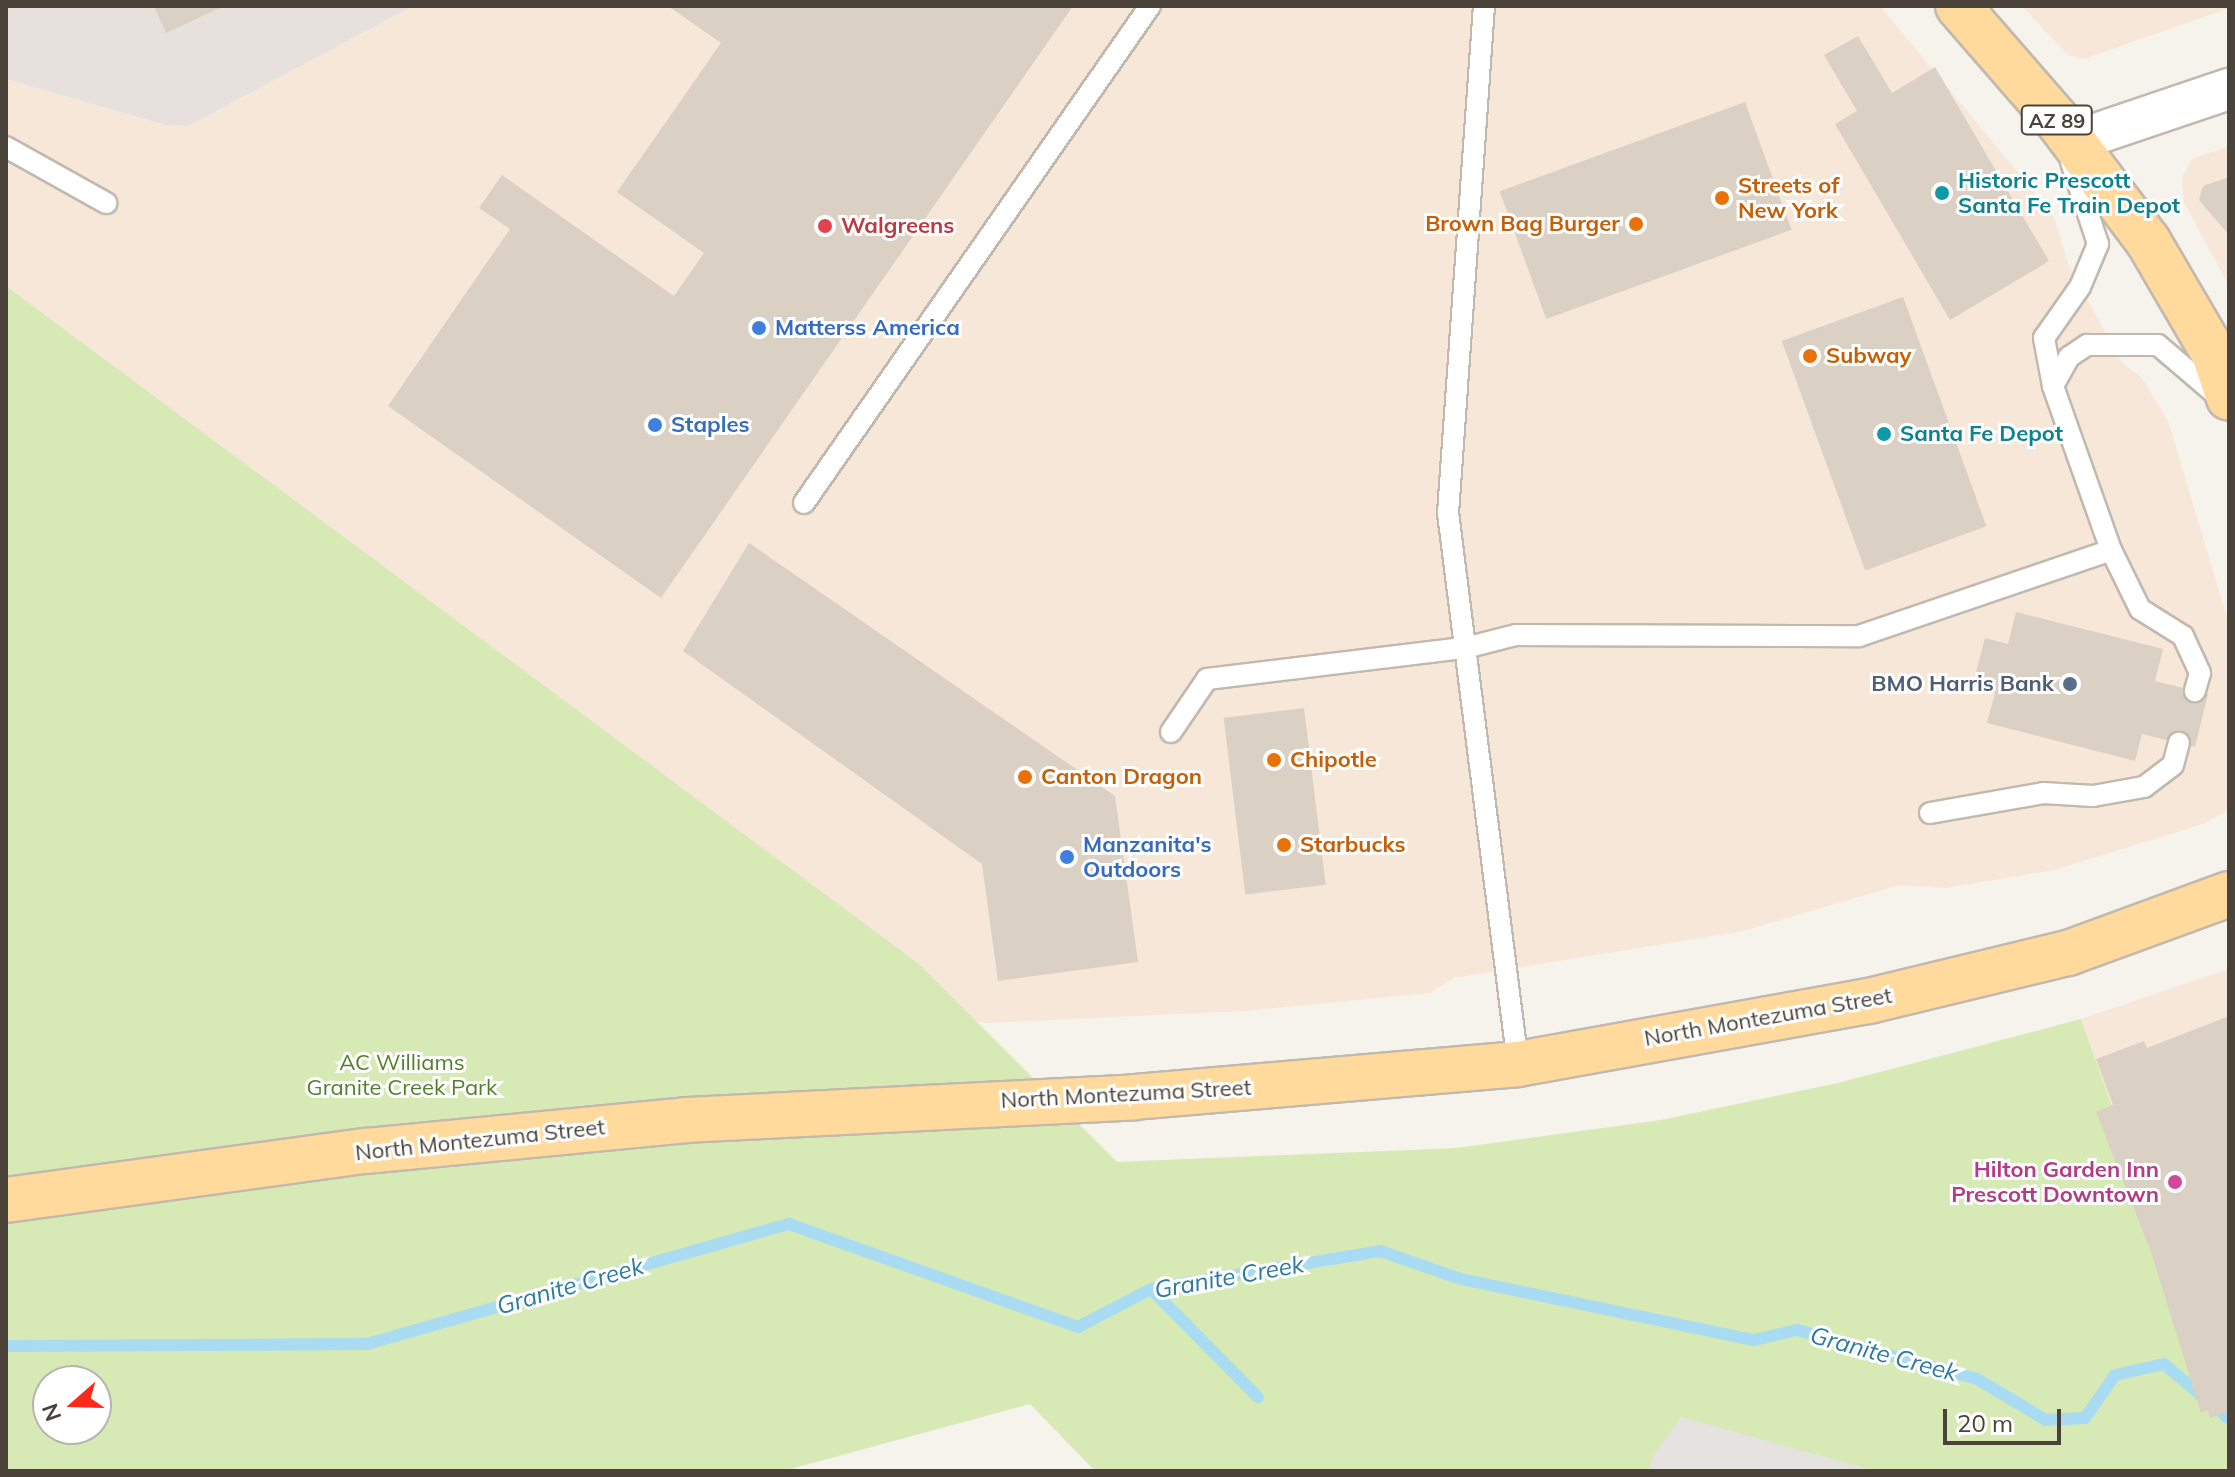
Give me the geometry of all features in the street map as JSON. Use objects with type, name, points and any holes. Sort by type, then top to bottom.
[{"type":"main road","name":"AZ 89","points":[[1958,6],[2066,130],[2148,241],[2214,354],[2229,398]]},
{"type":"main road","name":"North Montezuma Street","points":[[6,1200],[366,1151],[686,1120],[1134,1097],[1518,1064],[1869,1001],[2068,953],[2229,894]]},
{"type":"street","points":[[2066,130],[2229,89]]},
{"type":"lane","points":[[804,503],[1150,6]]},
{"type":"lane","points":[[1484,6],[1448,513],[1518,1064]]},
{"type":"lane","points":[[2066,130],[2098,244],[2080,287],[2044,338],[2053,386],[2111,550],[2140,609],[2183,636],[2200,673],[2195,691]]},
{"type":"lane","points":[[6,147],[106,203]]},
{"type":"lane","points":[[2053,386],[2069,357],[2087,345],[2158,345],[2229,406]]},
{"type":"lane","points":[[1171,732],[1207,679],[1465,648],[1516,635],[1859,636],[2111,550]]},
{"type":"lane","points":[[1930,813],[2043,793],[2093,796],[2144,787],[2173,765],[2179,743]]},
{"type":"shaded area","points":[[6,6],[413,6],[188,126],[165,125],[6,79]]},
{"type":"shaded area","points":[[413,6],[1880,6],[2053,215],[2069,266],[2122,363],[2142,378],[2168,421],[2229,624],[2229,810],[2203,824],[2054,870],[1946,888],[1899,885],[1743,931],[1454,978],[1430,993],[1243,1011],[986,1023],[919,1009],[918,964],[6,286],[6,79],[164,125],[188,126]]},
{"type":"shaded area","points":[[2022,6],[2229,8],[2084,59],[2068,55]]},
{"type":"shaded area","points":[[2229,146],[2229,286],[2184,202],[2182,177],[2192,159]]},
{"type":"shaded area","name":"Hilton Garden Inn Prescott Downtown","points":[[2229,969],[2229,1396],[2208,1377],[2081,1019]]},
{"type":"shaded area","points":[[1681,1417],[1875,1471],[1651,1471],[1651,1459]]},
{"type":"green space","name":"AC Williams Granite Creek Park","points":[[6,286],[919,964],[1117,1162],[1456,1148],[1661,1120],[1838,1083],[2081,1019],[2208,1377],[2229,1396],[2229,1471],[1095,1471],[1030,1404],[783,1471],[6,1471]]},
{"type":"building","points":[[154,6],[224,6],[166,33]]},
{"type":"building","points":[[668,6],[1073,6],[661,598],[388,406],[510,229],[479,208],[502,175],[674,296],[704,253],[617,192],[721,43]]},
{"type":"building","name":"Historic Prescott Santa Fe Train Depot","points":[[1858,36],[1892,93],[1935,67],[2049,261],[1950,320],[1835,124],[1857,111],[1824,55]]},
{"type":"building","points":[[1745,102],[1792,230],[1546,319],[1500,191]]},
{"type":"building","points":[[2229,177],[2229,235],[2199,200],[2203,186]]},
{"type":"building","name":"Santa Fe Depot","points":[[1903,297],[1986,526],[1865,570],[1782,341]]},
{"type":"building","points":[[749,543],[1115,796],[1138,962],[998,981],[982,864],[683,651]]},
{"type":"building","name":"BMO Harris Bank","points":[[2016,612],[2163,649],[2155,681],[2208,694],[2195,747],[2142,734],[2135,761],[1987,723],[1995,693],[1972,687],[1985,638],[2008,644]]},
{"type":"building","points":[[1304,708],[1326,885],[1245,895],[1224,718]]},
{"type":"building","name":"Hilton Garden Inn Prescott Downtown","points":[[2229,1016],[2229,1412],[2210,1418],[2207,1410],[2201,1413],[2151,1252],[2096,1112],[2113,1105],[2096,1059],[2144,1041],[2147,1048]]},
{"type":"waterway","name":"Granite Creek","points":[[6,1346],[367,1344],[789,1224],[1078,1327],[1151,1289],[1380,1251],[1461,1279],[1754,1340],[1797,1330],[1977,1379],[2046,1420],[2085,1418],[2115,1375],[2164,1364],[2229,1419]]},
{"type":"waterway","points":[[1151,1289],[1258,1397]]},
{"type":"place","name":"Historic Prescott Santa Fe Train Depot","points":[[1942,193]]},
{"type":"place","name":"Streets of New York","points":[[1722,198]]},
{"type":"place","name":"Brown Bag Burger","points":[[1636,224]]},
{"type":"place","name":"Walgreens","points":[[825,226]]},
{"type":"place","name":"Matterss America","points":[[759,328]]},
{"type":"place","name":"Subway","points":[[1810,356]]},
{"type":"place","name":"Staples","points":[[655,425]]},
{"type":"place","name":"Santa Fe Depot","points":[[1884,434]]},
{"type":"place","name":"BMO Harris Bank","points":[[2070,684]]},
{"type":"place","name":"Chipotle","points":[[1274,760]]},
{"type":"place","name":"Canton Dragon","points":[[1025,777]]},
{"type":"place","name":"Starbucks","points":[[1284,845]]},
{"type":"place","name":"Manzanita's Outdoors","points":[[1067,857]]},
{"type":"place","name":"Hilton Garden Inn Prescott Downtown","points":[[2175,1182]]}]
